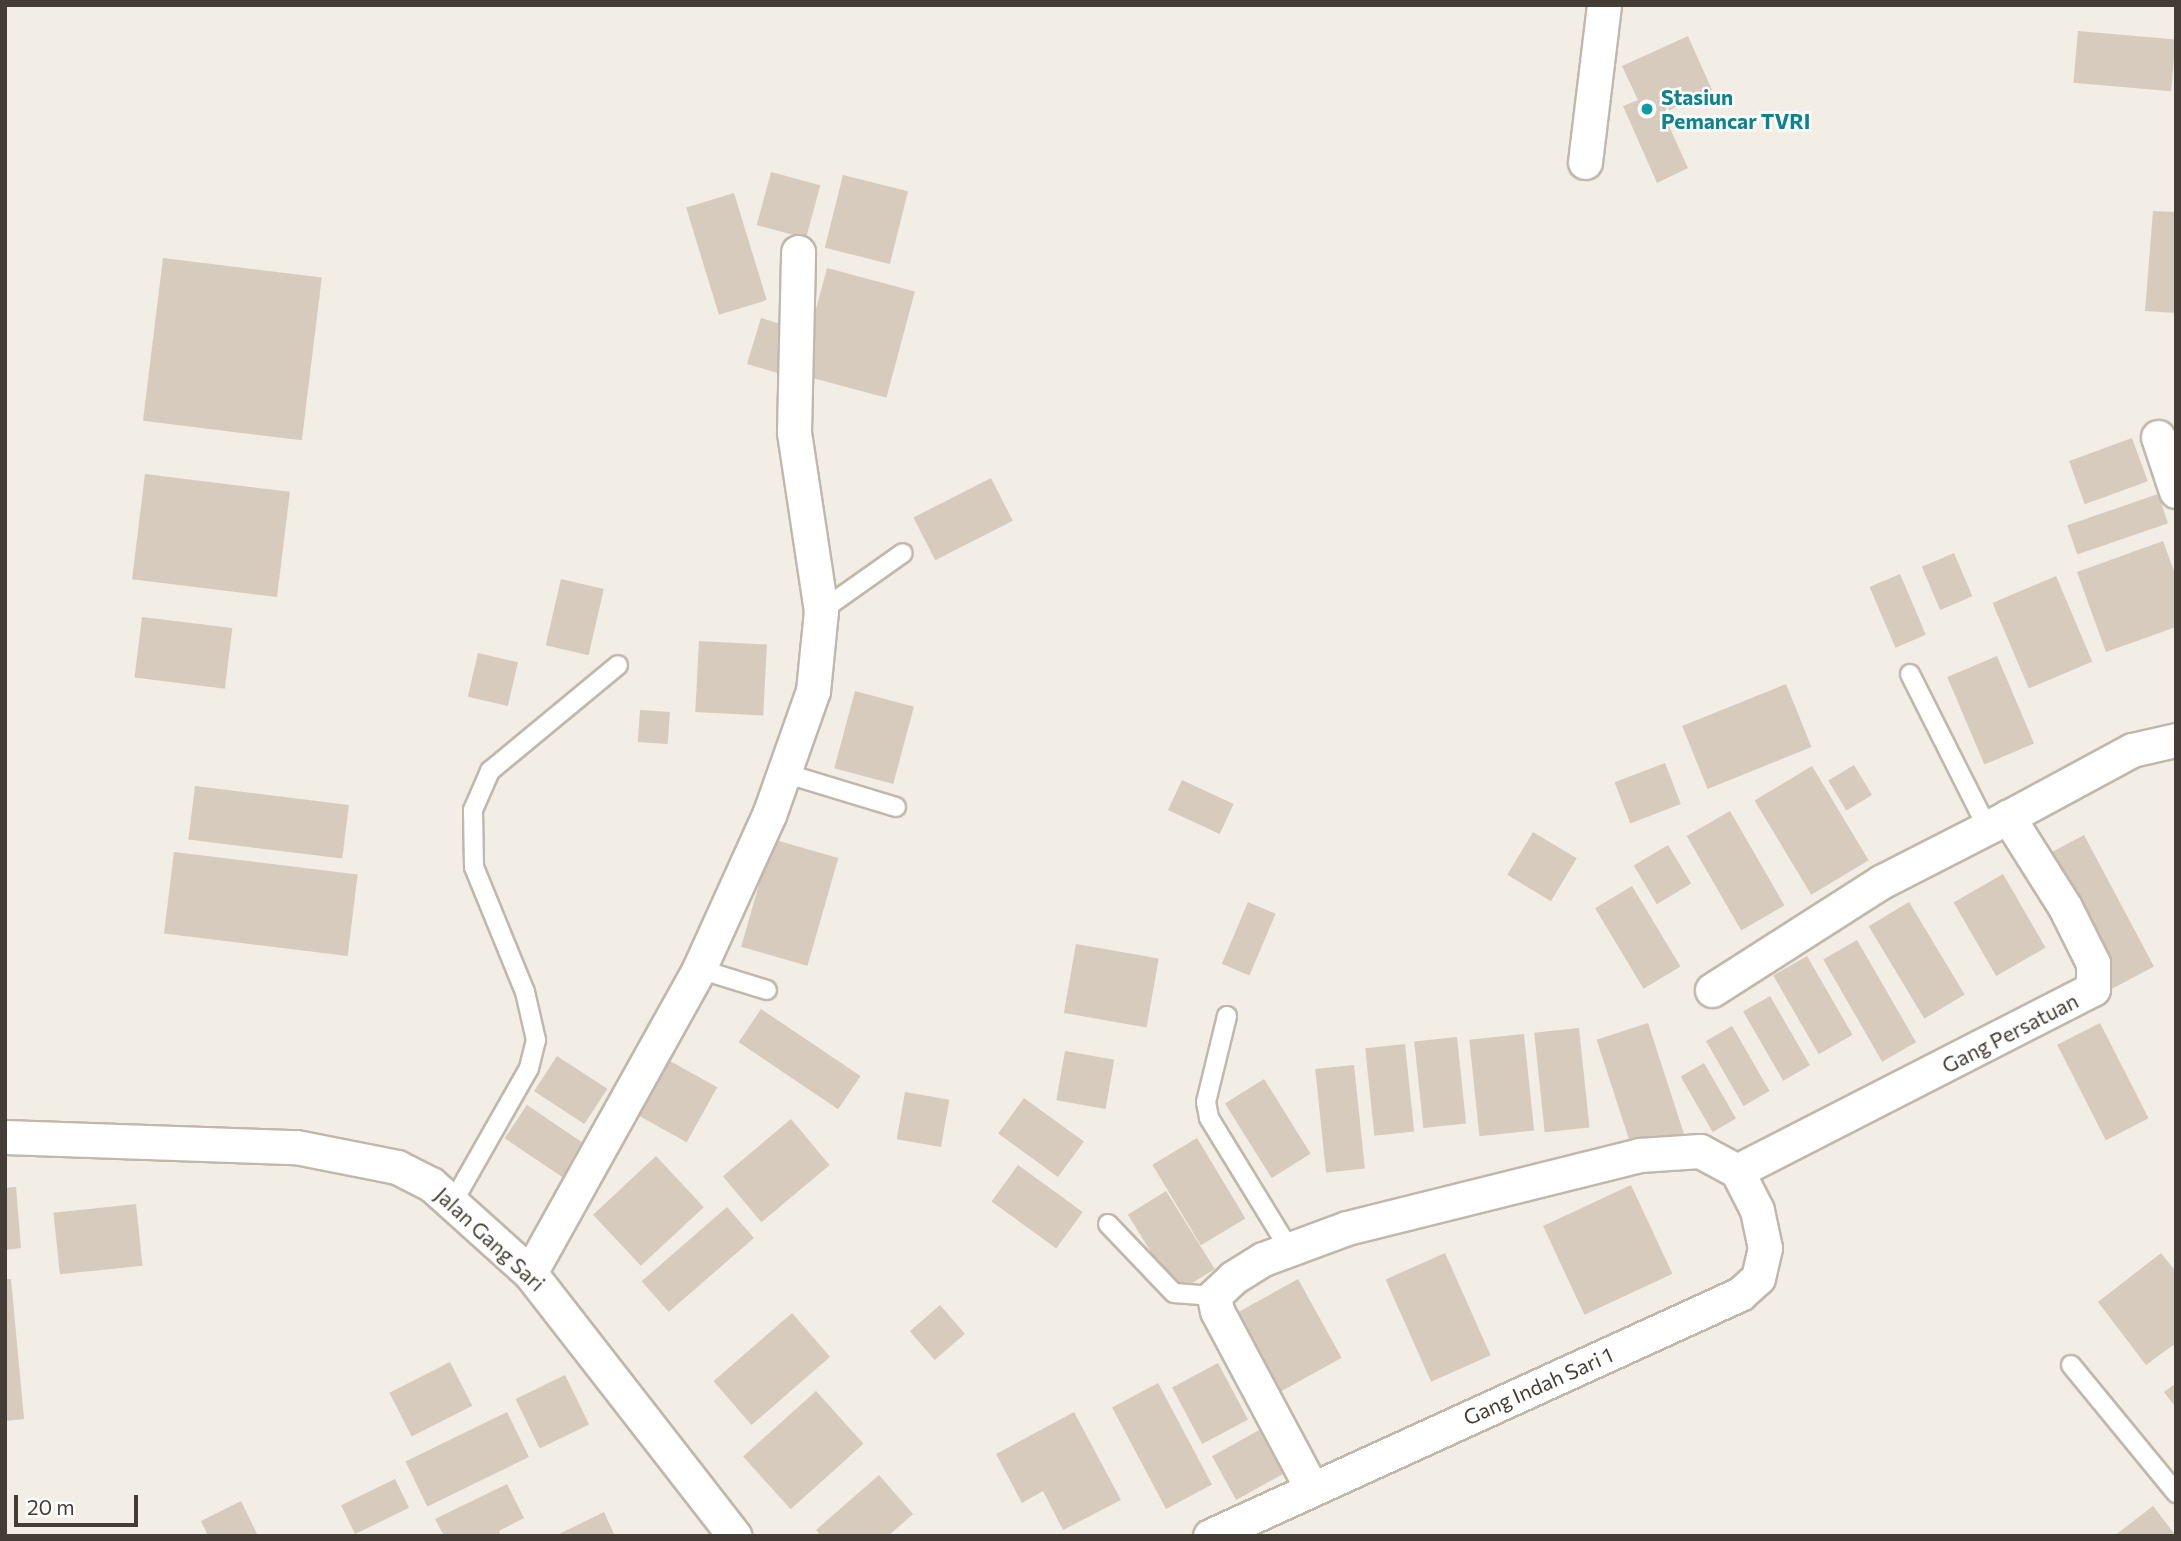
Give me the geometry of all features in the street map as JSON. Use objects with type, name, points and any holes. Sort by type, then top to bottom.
[{"type":"street","points":[[1585,162],[1604,5]]},
{"type":"street","points":[[530,1273],[699,969],[785,773],[813,691],[821,611],[794,432],[798,252]]},
{"type":"street","points":[[2158,437],[2176,491]]},
{"type":"street","points":[[1712,990],[1881,883],[2132,750],[2176,740]]},
{"type":"street","name":"Gang Persatuan","points":[[1737,1171],[2093,989],[2093,964],[2065,907],[1998,822]]},
{"type":"street","name":"Jalan Gang Sari","points":[[5,1137],[296,1147],[397,1167],[432,1184],[530,1273],[735,1536]]},
{"type":"street","points":[[1312,1489],[1224,1327],[1214,1296],[1263,1259],[1346,1228],[1640,1155],[1700,1152],[1737,1171]]},
{"type":"street","name":"Gang Indah Sari 1","points":[[1210,1536],[1740,1294],[1758,1278],[1765,1248],[1757,1210],[1737,1171]]},
{"type":"lane","points":[[821,611],[903,553]]},
{"type":"lane","points":[[453,1202],[529,1068],[536,1040],[525,992],[474,867],[473,810],[490,771],[618,665]]},
{"type":"lane","points":[[1910,674],[1998,822]]},
{"type":"lane","points":[[785,773],[896,807]]},
{"type":"lane","points":[[699,969],[767,990]]},
{"type":"lane","points":[[1227,1016],[1206,1102],[1209,1118],[1290,1250]]},
{"type":"lane","points":[[1108,1224],[1174,1293],[1214,1296]]},
{"type":"lane","points":[[2071,1365],[2176,1493]]},
{"type":"building","points":[[2078,31],[2176,40],[2171,91],[2073,83]]},
{"type":"building","name":"Stasiun Pemancar TVRI","points":[[1688,36],[1712,90],[1663,113],[1688,168],[1657,183],[1623,106],[1638,100],[1622,66]]},
{"type":"building","points":[[771,172],[820,185],[806,238],[757,225]]},
{"type":"building","points":[[843,175],[908,191],[890,264],[825,248]]},
{"type":"building","points":[[734,193],[767,300],[719,315],[686,208]]},
{"type":"building","points":[[2153,211],[2176,212],[2176,313],[2145,311]]},
{"type":"building","points":[[163,258],[322,277],[302,440],[143,421]]},
{"type":"building","points":[[827,268],[915,292],[886,398],[799,374]]},
{"type":"building","points":[[761,318],[794,328],[779,374],[747,364]]},
{"type":"building","points":[[2132,438],[2148,481],[2085,504],[2069,461]]},
{"type":"building","points":[[145,474],[290,492],[277,597],[132,579]]},
{"type":"building","points":[[991,478],[1013,521],[935,560],[913,517]]},
{"type":"building","points":[[2158,494],[2168,523],[2077,555],[2067,525]]},
{"type":"building","points":[[2163,541],[2176,576],[2176,627],[2106,652],[2077,572]]},
{"type":"building","points":[[1954,553],[1972,596],[1940,610],[1922,567]]},
{"type":"building","points":[[1900,574],[1926,635],[1895,648],[1870,587]]},
{"type":"building","points":[[2056,576],[2092,662],[2029,689],[1992,603]]},
{"type":"building","points":[[561,579],[604,589],[589,655],[546,645]]},
{"type":"building","points":[[142,617],[232,628],[225,689],[135,678]]},
{"type":"building","points":[[699,641],[767,645],[763,715],[695,712]]},
{"type":"building","points":[[478,653],[518,662],[508,706],[468,697]]},
{"type":"building","points":[[1997,656],[2034,743],[1984,765],[1947,677]]},
{"type":"building","points":[[1786,684],[1811,747],[1708,789],[1682,726]]},
{"type":"building","points":[[855,691],[914,707],[893,784],[834,768]]},
{"type":"building","points":[[640,710],[670,712],[668,744],[638,742]]},
{"type":"building","points":[[1665,763],[1681,804],[1630,823],[1615,782]]},
{"type":"building","points":[[1854,765],[1872,795],[1846,810],[1828,780]]},
{"type":"building","points":[[1812,766],[1869,860],[1811,895],[1755,801]]},
{"type":"building","points":[[1182,780],[1234,804],[1220,834],[1168,810]]},
{"type":"building","points":[[195,786],[349,805],[342,858],[188,840]]},
{"type":"building","points":[[1730,811],[1784,905],[1741,930],[1687,836]]},
{"type":"building","points":[[1533,832],[1577,858],[1551,901],[1507,875]]},
{"type":"building","points":[[2084,835],[2154,967],[2112,989],[2042,858]]},
{"type":"building","points":[[772,839],[838,858],[807,966],[741,947]]},
{"type":"building","points":[[1668,845],[1691,884],[1657,904],[1634,866]]},
{"type":"building","points":[[174,852],[358,875],[348,956],[164,933]]},
{"type":"building","points":[[2003,874],[2046,948],[1996,976],[1954,902]]},
{"type":"building","points":[[1632,886],[1680,967],[1644,989],[1595,908]]},
{"type":"building","points":[[1248,902],[1276,914],[1249,975],[1222,964]]},
{"type":"building","points":[[1909,902],[1965,995],[1924,1019],[1869,926]]},
{"type":"building","points":[[1857,940],[1916,1042],[1882,1062],[1823,960]]},
{"type":"building","points":[[1076,944],[1159,959],[1147,1028],[1064,1013]]},
{"type":"building","points":[[1807,956],[1852,1035],[1819,1054],[1773,976]]},
{"type":"building","points":[[1770,996],[1810,1065],[1783,1081],[1743,1012]]},
{"type":"building","points":[[761,1009],[860,1076],[838,1109],[739,1042]]},
{"type":"building","points":[[1648,1023],[1685,1137],[1634,1154],[1597,1040]]},
{"type":"building","points":[[2100,1023],[2149,1118],[2106,1140],[2057,1045]]},
{"type":"building","points":[[1732,1026],[1770,1091],[1744,1106],[1706,1041]]},
{"type":"building","points":[[1579,1028],[1589,1127],[1545,1132],[1534,1033]]},
{"type":"building","points":[[1524,1034],[1534,1130],[1479,1136],[1469,1040]]},
{"type":"building","points":[[1457,1037],[1466,1124],[1423,1128],[1414,1041]]},
{"type":"building","points":[[1405,1044],[1414,1132],[1374,1136],[1365,1048]]},
{"type":"building","points":[[1065,1051],[1114,1060],[1106,1109],[1056,1100]]},
{"type":"building","points":[[557,1056],[607,1089],[584,1124],[534,1091]]},
{"type":"building","points":[[670,1061],[717,1087],[687,1142],[639,1116]]},
{"type":"building","points":[[1704,1063],[1736,1118],[1713,1132],[1681,1076]]},
{"type":"building","points":[[1354,1065],[1365,1168],[1326,1173],[1315,1069]]},
{"type":"building","points":[[1264,1079],[1311,1154],[1272,1178],[1225,1103]]},
{"type":"building","points":[[905,1092],[949,1100],[941,1147],[897,1139]]},
{"type":"building","points":[[1024,1098],[1084,1141],[1058,1177],[998,1134]]},
{"type":"building","points":[[527,1105],[585,1144],[563,1177],[505,1138]]},
{"type":"building","points":[[791,1119],[830,1165],[761,1222],[723,1176]]},
{"type":"building","points":[[1197,1138],[1245,1219],[1201,1245],[1152,1165]]},
{"type":"building","points":[[656,1156],[704,1207],[641,1266],[593,1215]]},
{"type":"building","points":[[1018,1165],[1083,1212],[1056,1248],[992,1201]]},
{"type":"building","points":[[1631,1185],[1672,1274],[1585,1315],[1543,1226]]},
{"type":"building","points":[[16,1187],[21,1248],[5,1250],[5,1188]]},
{"type":"building","points":[[1166,1191],[1215,1269],[1177,1293],[1128,1215]]},
{"type":"building","points":[[136,1204],[142,1266],[60,1274],[53,1213]]},
{"type":"building","points":[[727,1207],[754,1238],[669,1312],[642,1281]]},
{"type":"building","points":[[1445,1253],[1491,1355],[1431,1382],[1386,1279]]},
{"type":"building","points":[[2161,1253],[2176,1272],[2176,1343],[2146,1365],[2098,1302]]},
{"type":"building","points":[[5,1279],[11,1279],[24,1419],[5,1421]]},
{"type":"building","points":[[1298,1279],[1342,1358],[1267,1399],[1224,1320]]},
{"type":"building","points":[[940,1305],[965,1334],[935,1360],[910,1331]]},
{"type":"building","points":[[792,1313],[830,1357],[752,1425],[714,1381]]},
{"type":"building","points":[[450,1362],[472,1406],[412,1437],[389,1393]]},
{"type":"building","points":[[1218,1363],[1248,1420],[1202,1444],[1172,1387]]},
{"type":"building","points":[[565,1375],[589,1424],[540,1449],[516,1399]]},
{"type":"building","points":[[1158,1383],[1212,1485],[1166,1509],[1112,1407]]},
{"type":"building","points":[[2176,1383],[2176,1408],[2164,1392]]},
{"type":"building","points":[[816,1391],[864,1444],[791,1509],[743,1457]]},
{"type":"building","points":[[507,1412],[529,1457],[427,1506],[405,1462]]},
{"type":"building","points":[[1074,1412],[1121,1500],[1063,1530],[1043,1491],[1022,1503],[996,1454]]},
{"type":"building","points":[[1261,1429],[1285,1473],[1236,1500],[1212,1456]]},
{"type":"building","points":[[879,1475],[913,1514],[888,1536],[821,1536],[816,1530]]},
{"type":"building","points":[[395,1479],[409,1508],[355,1534],[341,1505]]},
{"type":"building","points":[[507,1484],[524,1518],[499,1531],[501,1536],[444,1536],[435,1519]]},
{"type":"building","points":[[241,1501],[258,1536],[208,1536],[201,1521]]},
{"type":"building","points":[[2153,1506],[2176,1536],[2114,1536]]},
{"type":"building","points":[[604,1512],[615,1536],[555,1536]]},
{"type":"place","name":"Stasiun Pemancar TVRI","points":[[1647,109]]}]
